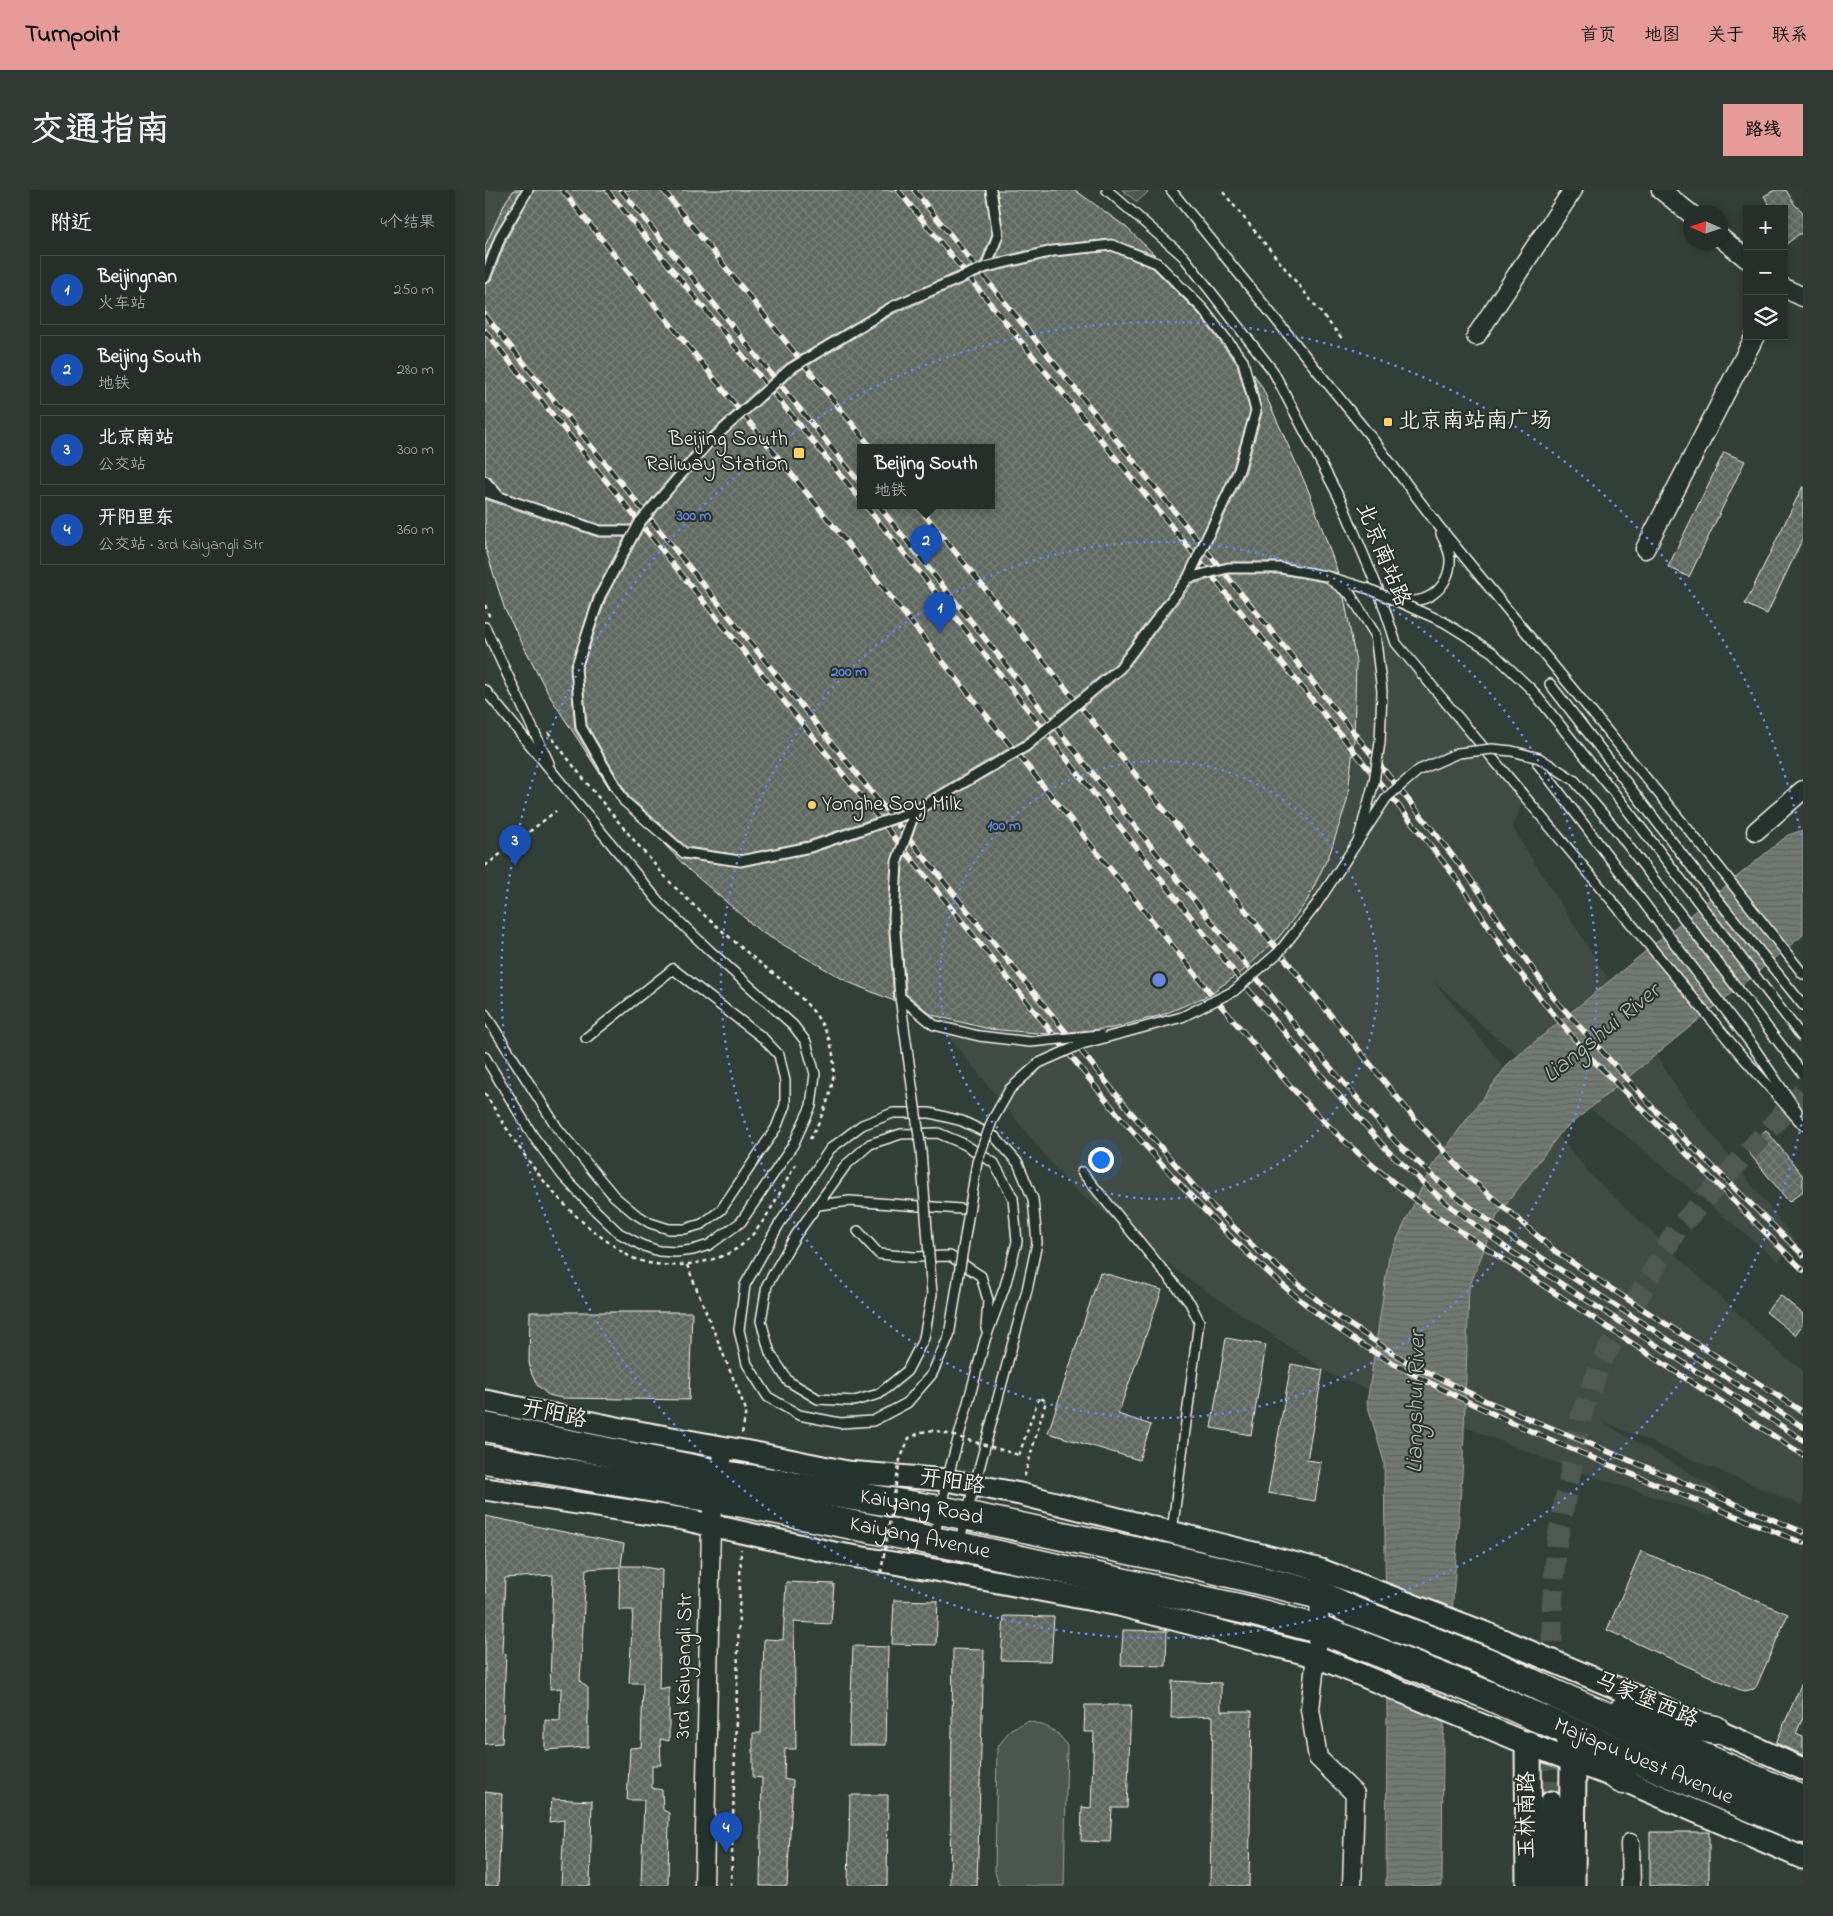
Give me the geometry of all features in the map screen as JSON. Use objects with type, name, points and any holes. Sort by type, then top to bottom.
[{"type":"main road","name":"Kaiyang Road","points":[[485,1427],[714,1499],[953,1513],[1177,1560],[1321,1582],[1353,1611]]},
{"type":"main road","name":"Kaiyang Avenue","points":[[485,1459],[714,1499],[946,1543],[1247,1610],[1319,1629],[1350,1641]]},
{"type":"main road","name":"Majiapu West Avenue","points":[[1353,1611],[1487,1662],[1559,1696],[1803,1800]]},
{"type":"main road","name":"Majiapu West Avenue","points":[[1350,1641],[1485,1694],[1803,1828]]},
{"type":"main road","points":[[1559,1696],[1715,1730]]},
{"type":"main road","points":[[1529,1714],[1623,1780]]},
{"type":"main road","name":"玉林南路","points":[[1528,1744],[1529,1886]]},
{"type":"main road","name":"玉林南路","points":[[1572,1886],[1573,1762]]},
{"type":"street","points":[[1476,336],[1573,190]]},
{"type":"street","points":[[1661,190],[1683,208]]},
{"type":"street","points":[[1728,244],[1743,256]]},
{"type":"street","points":[[1788,290],[1803,297]]},
{"type":"street","points":[[1645,549],[1753,340]]},
{"type":"street","points":[[1756,831],[1803,790]]},
{"type":"street","name":"开阳路","points":[[485,1401],[733,1445],[847,1472],[947,1480],[1019,1494],[1172,1533],[1321,1582],[1355,1584]]},
{"type":"street","name":"3rd Kaiyangli Str","points":[[704,1886],[714,1499],[733,1445]]},
{"type":"street","points":[[485,1488],[714,1499],[834,1553],[1119,1605],[1315,1656],[1528,1744],[1623,1780],[1803,1858]]},
{"type":"street","points":[[1321,1582],[1319,1629],[1310,1709],[1318,1758],[1355,1794],[1352,1886]]},
{"type":"street","name":"马家堡西路","points":[[1355,1584],[1488,1634],[1803,1769]]},
{"type":"street","name":"玉林南路","points":[[1550,1886],[1551,1802]]},
{"type":"street","points":[[1631,1843],[1631,1886]]},
{"type":"lane","points":[[485,278],[501,236],[528,190]]},
{"type":"lane","points":[[986,267],[997,235],[991,190]]},
{"type":"lane","name":"北京南站路","points":[[1107,190],[1183,256],[1273,371],[1343,503],[1378,589],[1396,642],[1741,1055],[1803,1125]]},
{"type":"lane","points":[[1171,190],[1371,436],[1437,524],[1715,862],[1803,974]]},
{"type":"lane","points":[[1112,245],[1157,263],[1203,310],[1243,361],[1256,411],[1239,470],[1189,578],[1120,668],[1026,746],[915,811],[810,847],[740,860],[684,853],[624,801],[581,727],[576,668],[600,596],[635,530],[707,444],[790,369],[892,307],[986,267],[1053,251],[1112,245]]},
{"type":"lane","points":[[485,481],[500,497]]},
{"type":"lane","points":[[485,492],[600,531],[635,530]]},
{"type":"lane","points":[[1378,589],[1399,599],[1414,600],[1429,597],[1443,587],[1449,574],[1451,557],[1437,524]]},
{"type":"lane","points":[[1189,578],[1228,568],[1281,568],[1326,576],[1369,589],[1444,622],[1492,652],[1532,690],[1612,790],[1803,1038]]},
{"type":"lane","points":[[1326,576],[1350,594],[1375,634],[1382,691],[1380,742],[1374,782],[1356,847]]},
{"type":"lane","points":[[485,627],[557,779]]},
{"type":"lane","points":[[1550,684],[1698,875],[1802,1004]]},
{"type":"lane","points":[[485,690],[659,902],[709,950],[793,1025],[806,1042],[815,1074],[811,1106],[793,1145],[741,1222],[709,1245],[693,1250],[676,1252],[659,1251],[641,1245],[619,1233],[563,1176],[533,1136],[485,1057]]},
{"type":"lane","points":[[946,1543],[953,1513],[974,1485],[1027,1290],[1037,1243],[1033,1199],[1018,1163],[995,1137],[962,1121],[930,1113],[893,1113],[862,1125],[830,1149],[778,1226],[745,1286],[739,1330],[747,1364],[769,1398],[799,1415],[840,1423],[873,1421],[907,1403],[932,1374],[949,1336],[977,1162],[992,1121],[1010,1089],[1039,1063],[1082,1044],[1182,1017],[1234,991],[1279,952],[1316,905],[1356,847],[1387,797],[1419,770],[1458,753],[1492,749],[1512,751],[1539,758],[1574,780],[1613,826],[1803,1074]]},
{"type":"lane","points":[[1538,764],[1753,1046],[1803,1120]]},
{"type":"lane","points":[[915,811],[897,860],[894,918],[900,997],[921,1151],[932,1294],[924,1338],[907,1370],[879,1394],[854,1401],[818,1399],[788,1381],[770,1353],[761,1321],[767,1285],[797,1235],[846,1165],[870,1144],[901,1134],[937,1134],[964,1144],[994,1164],[1013,1198],[1017,1242],[1005,1286],[985,1340],[947,1480],[953,1513],[946,1543]]},
{"type":"lane","points":[[485,1014],[558,1129],[614,1196],[634,1213],[651,1223],[669,1229],[685,1229],[702,1224],[721,1210],[776,1128],[785,1105],[785,1081],[779,1055],[763,1038],[673,969],[586,1038]]},
{"type":"lane","points":[[900,997],[935,1025],[979,1036],[1030,1042],[1125,1033]]},
{"type":"lane","points":[[1083,1172],[1190,1303],[1199,1321],[1172,1533]]},
{"type":"lane","points":[[818,1205],[850,1201],[961,1209]]},
{"type":"lane","points":[[858,1231],[879,1254],[913,1257],[950,1256],[981,1276],[988,1300],[985,1340]]},
{"type":"path","points":[[1223,192],[1344,341]]},
{"type":"path","points":[[485,866],[556,812]]},
{"type":"path","points":[[687,1265],[746,1410],[733,1445]]},
{"type":"path","points":[[881,1574],[900,1460],[909,1438],[922,1432],[934,1430],[1019,1455],[1039,1397],[1046,1402],[1019,1494]]},
{"type":"path","points":[[731,1886],[741,1544]]},
{"type":"shaded area","name":"Beijing South Railway Station","points":[[485,190],[1023,190],[1522,802],[1513,828],[1684,1099],[1796,1241],[1779,1262],[1624,1134],[1494,1036],[1433,980],[1589,1173],[1782,1355],[1803,1371],[1803,1506],[1599,1420],[1722,1492],[1711,1516],[1574,1470],[1332,1375],[1191,1281],[1070,1186],[485,467]]},
{"type":"shaded area","points":[[1122,190],[1147,190],[1148,192],[1137,202]]},
{"type":"shaded area","points":[[1028,1721],[1040,1724],[1056,1732],[1067,1746],[1064,1886],[999,1886],[995,1872],[997,1748],[1011,1729]]},
{"type":"water","name":"Liangshui River","points":[[1803,830],[1803,935],[1562,1131],[1497,1216],[1469,1288],[1463,1460],[1443,1740],[1442,1886],[1386,1886],[1387,1716],[1384,1462],[1367,1403],[1389,1256],[1432,1166],[1509,1063],[1788,835]]},
{"type":"building","points":[[514,190],[521,190],[496,232],[485,260],[485,246],[506,201]]},
{"type":"building","points":[[534,190],[985,190],[992,234],[981,262],[889,302],[786,364],[702,440],[631,525],[601,525],[503,492],[490,477],[485,475],[485,284],[491,280],[507,238]]},
{"type":"building","points":[[997,190],[1075,190],[1126,227],[1155,255],[1111,239],[1052,245],[996,258],[1004,235]]},
{"type":"building","points":[[1775,190],[1786,190],[1795,205],[1803,212],[1803,234],[1799,234],[1788,243],[1788,205],[1770,205],[1764,196]]},
{"type":"building","points":[[1111,251],[1153,268],[1198,313],[1237,364],[1250,411],[1233,468],[1183,575],[1115,664],[1022,741],[912,805],[808,841],[740,855],[687,847],[629,797],[587,725],[582,669],[606,598],[645,526],[711,448],[794,374],[895,313],[988,273],[1054,257]]},
{"type":"building","points":[[1253,373],[1262,387],[1309,492],[1338,573],[1281,562],[1228,562],[1199,569],[1245,473],[1262,413]]},
{"type":"building","points":[[1724,452],[1745,461],[1689,577],[1668,567]]},
{"type":"building","points":[[1803,486],[1803,538],[1767,614],[1745,604]]},
{"type":"building","points":[[485,499],[598,537],[625,537],[594,594],[570,668],[575,730],[610,789],[549,695],[505,610],[485,547]]},
{"type":"building","points":[[1229,574],[1280,574],[1325,582],[1344,597],[1356,662],[1354,740],[1347,801],[1330,853],[1307,901],[1279,937],[1244,970],[1207,996],[1162,1015],[1113,1028],[1049,1034],[989,1029],[932,1015],[906,994],[900,918],[903,862],[920,815],[1030,751],[1124,673],[1192,584]]},
{"type":"building","points":[[905,821],[891,861],[888,918],[894,1001],[848,982],[761,932],[688,869],[663,843],[683,859],[741,867],[812,853]]},
{"type":"building","points":[[1766,1130],[1803,1176],[1803,1191],[1789,1202],[1745,1148]]},
{"type":"building","points":[[1100,1272],[1162,1290],[1118,1414],[1151,1425],[1139,1460],[1048,1433]]},
{"type":"building","points":[[1780,1295],[1803,1314],[1803,1324],[1795,1335],[1766,1312]]},
{"type":"building","points":[[530,1312],[692,1312],[689,1400],[562,1398],[548,1395],[537,1385],[529,1363]]},
{"type":"building","points":[[1226,1338],[1266,1345],[1251,1435],[1211,1428]]},
{"type":"building","points":[[1291,1364],[1323,1370],[1307,1460],[1321,1462],[1315,1501],[1268,1493]]},
{"type":"building","points":[[485,1516],[624,1544],[621,1566],[638,1566],[662,1570],[659,1689],[669,1687],[669,1741],[660,1739],[661,1765],[652,1765],[652,1788],[662,1790],[663,1810],[669,1813],[668,1886],[641,1886],[644,1800],[627,1800],[630,1748],[641,1747],[643,1683],[629,1683],[633,1610],[619,1610],[620,1567],[586,1569],[580,1681],[588,1688],[588,1747],[545,1750],[545,1720],[560,1721],[561,1688],[550,1689],[553,1575],[505,1578],[502,1653],[506,1654],[502,1743],[485,1744]]},
{"type":"building","points":[[1641,1551],[1788,1614],[1754,1689],[1744,1691],[1738,1689],[1607,1630]]},
{"type":"building","points":[[786,1582],[834,1584],[831,1624],[794,1622],[796,1749],[785,1749],[784,1779],[793,1781],[787,1886],[760,1886],[762,1778],[753,1777],[753,1733],[761,1733],[764,1639],[783,1640]]},
{"type":"building","points":[[894,1600],[938,1601],[936,1645],[892,1644]]},
{"type":"building","points":[[1004,1616],[1054,1617],[1051,1661],[1001,1660]]},
{"type":"building","points":[[1123,1630],[1167,1631],[1166,1666],[1121,1665]]},
{"type":"building","points":[[853,1646],[888,1647],[886,1745],[849,1745]]},
{"type":"building","points":[[953,1649],[984,1650],[977,1886],[950,1886]]},
{"type":"building","points":[[1803,1680],[1803,1717],[1796,1734],[1803,1737],[1803,1755],[1776,1743]]},
{"type":"building","points":[[1172,1681],[1221,1683],[1221,1711],[1252,1711],[1249,1886],[1210,1886],[1213,1716],[1171,1718]]},
{"type":"building","points":[[1085,1705],[1131,1705],[1127,1808],[1112,1808],[1110,1842],[1081,1841],[1082,1807],[1091,1808],[1094,1732],[1084,1732]]},
{"type":"building","points":[[485,1792],[502,1794],[498,1886],[485,1886]]},
{"type":"building","points":[[850,1795],[888,1795],[887,1886],[848,1886]]},
{"type":"building","points":[[552,1799],[592,1801],[590,1886],[561,1886],[564,1820],[549,1822]]},
{"type":"building","points":[[1650,1832],[1709,1832],[1709,1886],[1650,1886]]},
{"type":"tunnel","points":[[1551,1802],[1552,1609],[1557,1541],[1582,1413],[1601,1362],[1677,1229],[1803,1092]]},
{"type":"railway","points":[[562,190],[1217,1001],[1318,1116],[1370,1164],[1434,1214],[1803,1455]]},
{"type":"railway","points":[[607,190],[857,495]]},
{"type":"railway","points":[[621,190],[857,479]]},
{"type":"railway","points":[[663,190],[869,444]]},
{"type":"railway","points":[[898,190],[1423,836],[1459,882],[1517,969],[1544,1003],[1590,1057],[1803,1270]]},
{"type":"railway","points":[[914,190],[1431,828],[1469,877],[1553,997],[1655,1110],[1803,1255]]},
{"type":"railway","points":[[485,315],[1129,1110],[1204,1198],[1256,1249],[1338,1317],[1410,1364],[1486,1401],[1803,1532]]},
{"type":"railway","points":[[485,331],[1120,1117],[1195,1201],[1248,1254],[1304,1303],[1334,1326],[1374,1352],[1457,1397],[1650,1482],[1803,1543]]},
{"type":"railway","points":[[868,509],[1242,982],[1388,1151],[1446,1203],[1509,1250],[1803,1440]]},
{"type":"railway","points":[[881,509],[1251,971],[1322,1058],[1396,1142],[1454,1195],[1516,1241],[1803,1427]]},
{"type":"railway","points":[[920,509],[1414,1118],[1465,1174],[1555,1251],[1803,1412]]},
{"type":"place","name":"北京南站南广场","points":[[1388,422]]},
{"type":"place","name":"Beijing South Railway Station","points":[[799,453]]},
{"type":"place","name":"Beijing South","points":[[926,566]]},
{"type":"place","name":"Beijingnan","points":[[940,633]]},
{"type":"place","name":"Yonghe Soy Milk","points":[[812,805]]},
{"type":"place","name":"北京南站","points":[[515,866]]},
{"type":"place","name":"开阳里东","points":[[726,1853]]}]
